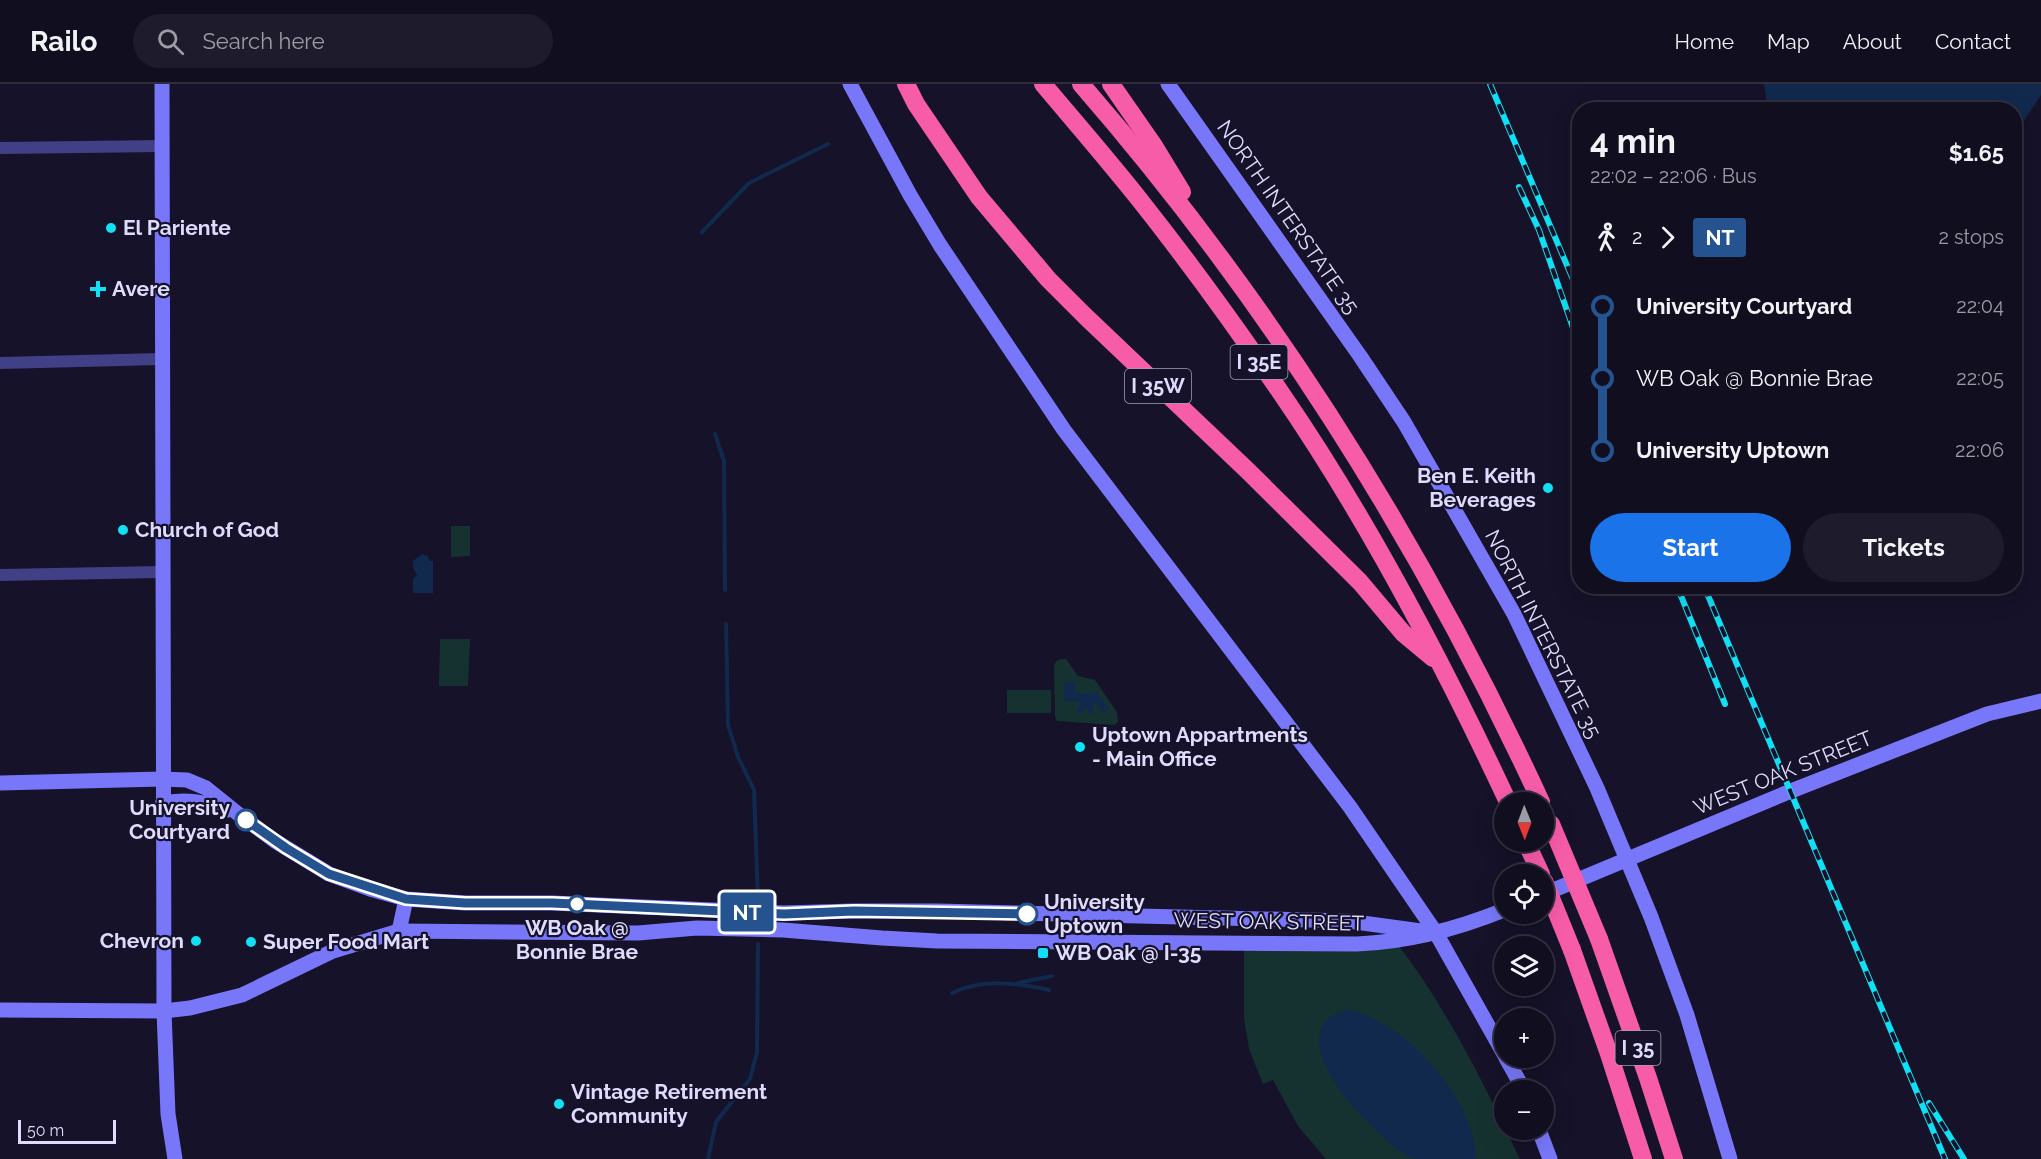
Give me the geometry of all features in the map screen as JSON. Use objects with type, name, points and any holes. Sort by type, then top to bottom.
[{"type":"highway","name":"I 35W","points":[[906,84],[921,112],[979,197],[1048,279],[1248,471],[1352,575],[1403,633],[1439,663]]},
{"type":"highway","name":"I 35E","points":[[1043,84],[1139,198],[1283,395],[1360,518],[1439,663],[1503,792]]},
{"type":"highway","points":[[1081,84],[1142,156],[1233,276],[1326,410],[1424,572],[1479,674],[1536,792]]},
{"type":"highway","points":[[1111,84],[1154,146],[1233,276]]},
{"type":"highway","name":"I 35","points":[[1554,833],[1599,939],[1674,1159]]},
{"type":"highway","points":[[1554,906],[1609,1054],[1643,1159]]},
{"type":"main road","points":[[162,84],[164,1011],[168,1114],[175,1159]]},
{"type":"main road","points":[[850,84],[940,245],[1064,430],[1350,807],[1436,933],[1494,1036]]},
{"type":"main road","name":"NORTH INTERSTATE 35","points":[[1168,84],[1404,422],[1514,614],[1627,859],[1673,976],[1730,1159]]},
{"type":"main road","name":"WEST OAK STREET","points":[[1554,890],[1987,714],[2041,701]]},
{"type":"main road","name":"WEST OAK STREET","points":[[0,783],[187,780],[206,788],[286,848],[329,874],[406,899],[784,914],[937,911],[1348,921],[1436,933]]},
{"type":"main road","points":[[162,804],[191,800],[237,813]]},
{"type":"main road","points":[[399,931],[406,899]]},
{"type":"main road","name":"WEST OAK STREET","points":[[0,1010],[164,1011],[190,1008],[242,995],[333,951],[399,931],[638,933],[698,928],[783,930],[937,941],[1375,944],[1436,933],[1494,913]]},
{"type":"main road","points":[[1306,944],[1307,920]]},
{"type":"main road","points":[[1543,1140],[1550,1159]]},
{"type":"street","points":[[0,148],[162,146]]},
{"type":"street","points":[[0,363],[161,359]]},
{"type":"street","points":[[0,575],[162,572]]},
{"type":"green space","points":[[451,526],[470,526],[470,556],[451,557]]},
{"type":"green space","points":[[440,639],[470,639],[468,686],[439,686]]},
{"type":"green space","points":[[1066,659],[1078,676],[1095,680],[1117,712],[1118,722],[1114,725],[1057,721],[1054,666],[1056,661]]},
{"type":"green space","points":[[1007,690],[1051,690],[1051,713],[1007,713]]},
{"type":"green space","points":[[1244,942],[1399,946],[1434,996],[1480,1077],[1494,1106],[1494,1140],[1511,1140],[1520,1159],[1326,1159],[1298,1126],[1273,1080],[1263,1084],[1249,1049],[1244,1018]]},
{"type":"water","points":[[1764,84],[2041,84],[2041,95],[2022,126],[2022,102],[1767,102]]},
{"type":"water","points":[[422,554],[433,561],[433,593],[413,593],[413,579],[417,575],[413,568],[413,561]]},
{"type":"water","points":[[1064,682],[1075,682],[1075,693],[1096,691],[1109,709],[1103,713],[1096,704],[1093,704],[1094,713],[1088,713],[1088,709],[1083,709],[1080,714],[1077,708],[1080,706],[1080,701],[1064,701]]},
{"type":"water","points":[[1350,1010],[1372,1018],[1394,1030],[1434,1067],[1451,1089],[1464,1112],[1473,1136],[1476,1159],[1416,1159],[1407,1156],[1382,1136],[1346,1098],[1329,1073],[1319,1042],[1323,1025],[1329,1018]]},
{"type":"waterway","points":[[702,232],[749,183],[828,144]]},
{"type":"waterway","points":[[715,434],[724,461],[725,590]]},
{"type":"waterway","points":[[726,624],[728,725],[738,757],[754,790],[758,901]]},
{"type":"waterway","points":[[708,1159],[716,1122],[750,1079],[757,1052],[758,944]]},
{"type":"waterway","points":[[1018,983],[1052,976]]},
{"type":"waterway","points":[[952,993],[976,985],[1000,983],[1049,990]]},
{"type":"railway","points":[[1490,84],[1572,277]]},
{"type":"railway","points":[[1519,187],[1539,230],[1572,325]]},
{"type":"railway","points":[[1680,594],[1725,704]]},
{"type":"railway","points":[[1707,594],[1945,1159]]},
{"type":"railway","points":[[1929,1103],[1964,1159]]},
{"type":"bus line","name":"NT","points":[[246,820],[329,874],[406,899],[784,914],[854,911],[1027,914]]},
{"type":"place","name":"El Pariente","points":[[111,228]]},
{"type":"place","name":"Avere","points":[[98,289]]},
{"type":"place","name":"Ben E. Keith Beverages","points":[[1548,488]]},
{"type":"place","name":"Church of God","points":[[123,530]]},
{"type":"place","name":"Uptown Appartments - Main Office","points":[[1080,747]]},
{"type":"place","name":"University Courtyard","points":[[246,820]]},
{"type":"place","name":"WB Oak @ Bonnie Brae","points":[[577,904]]},
{"type":"place","name":"University Uptown","points":[[1027,914]]},
{"type":"place","name":"Chevron","points":[[196,941]]},
{"type":"place","name":"Super Food Mart","points":[[251,942]]},
{"type":"place","name":"WB Oak @ I-35","points":[[1043,953]]},
{"type":"place","name":"Vintage Retirement Community","points":[[559,1104]]}]
